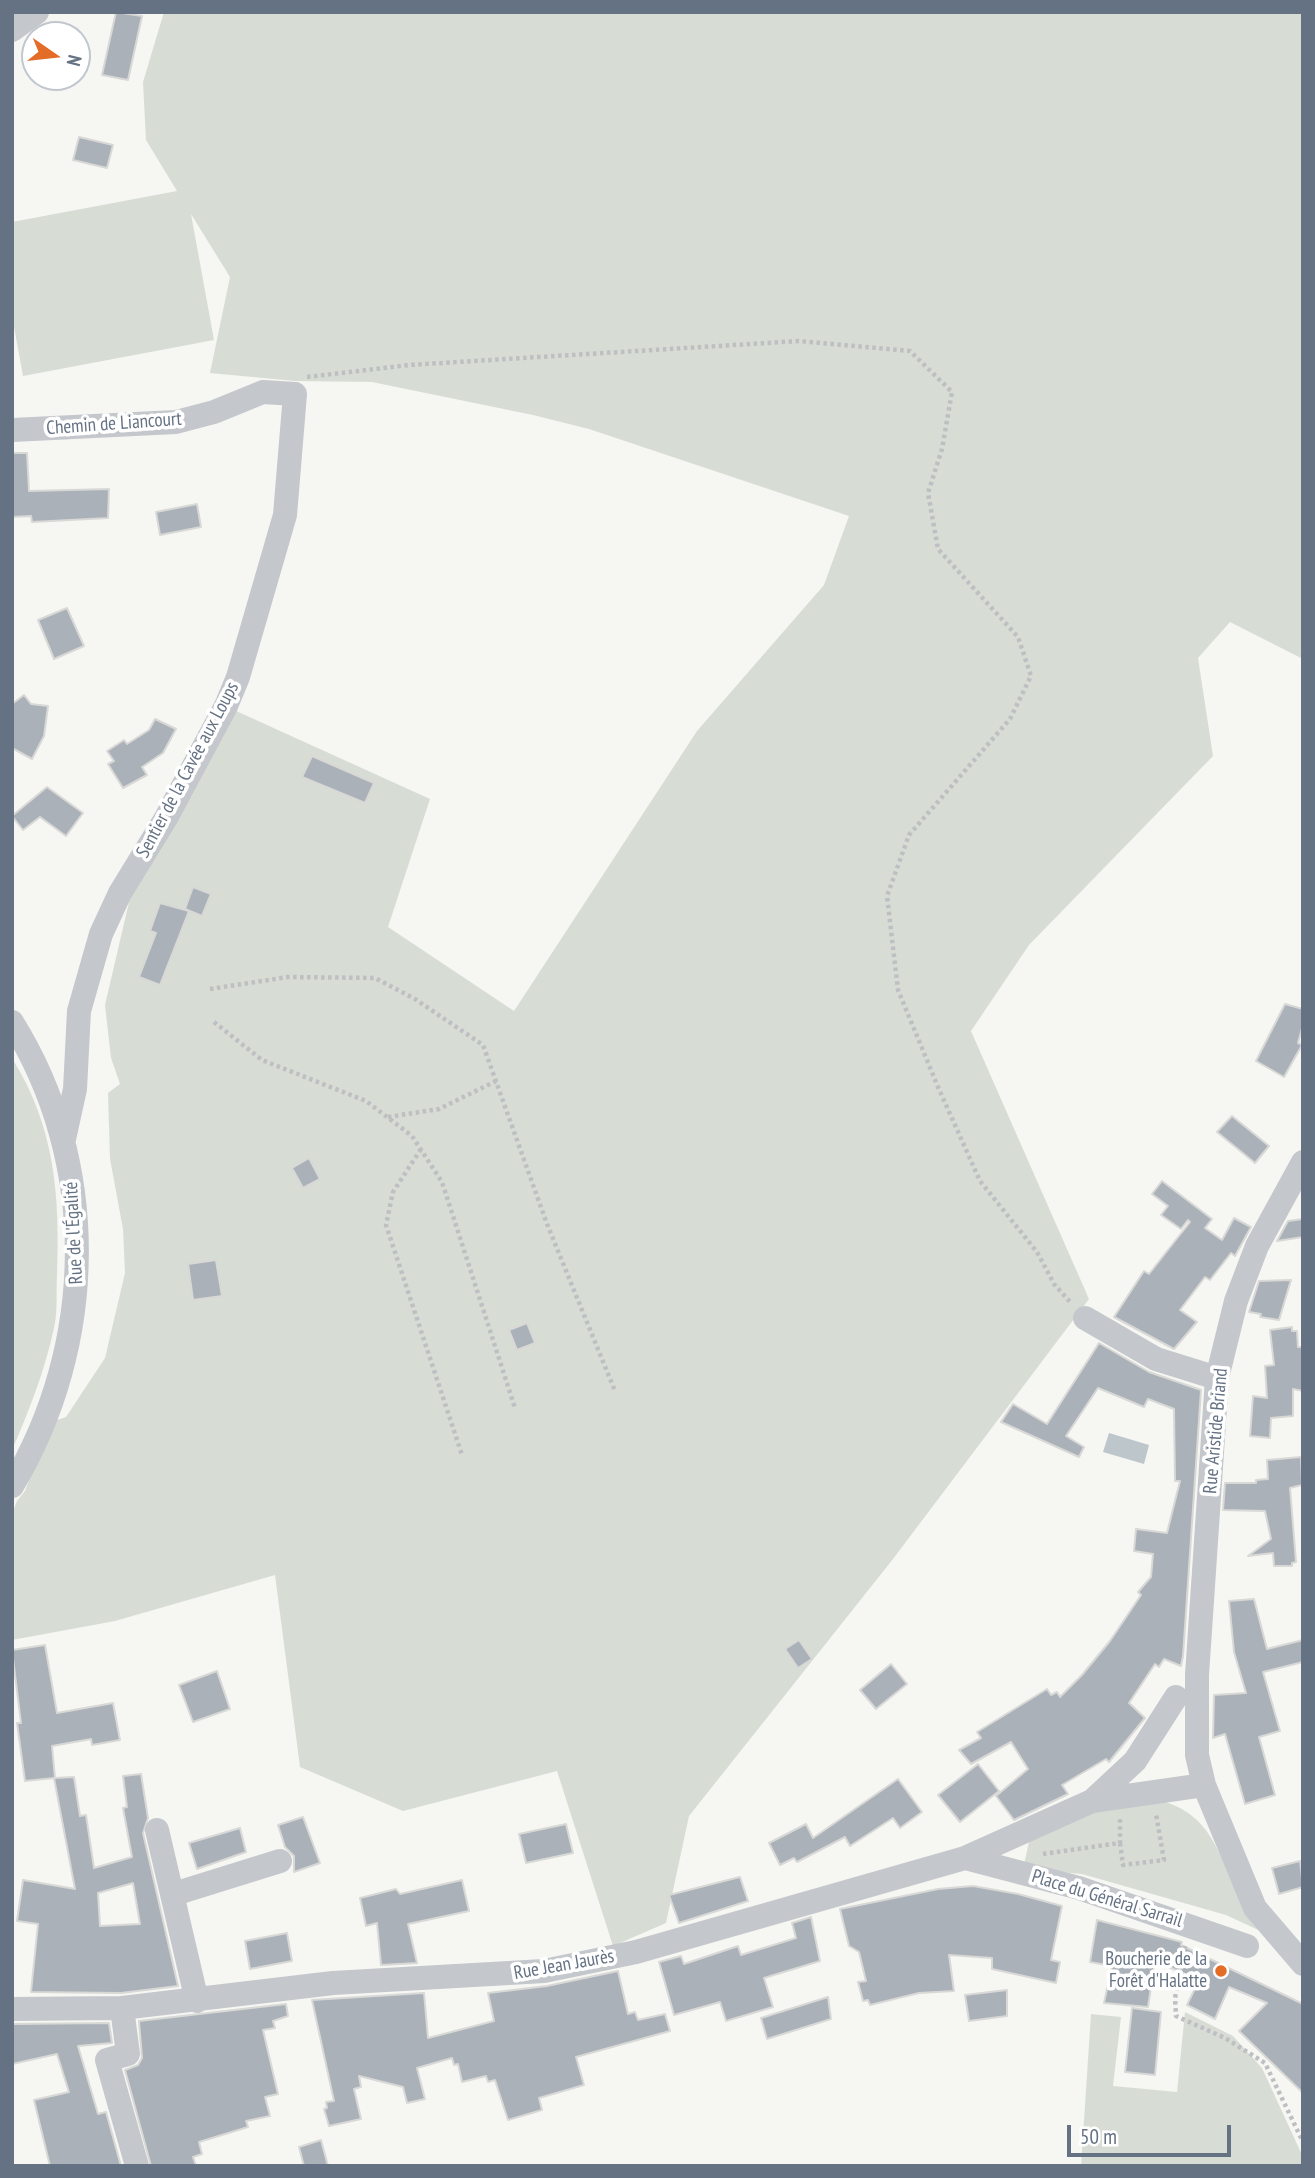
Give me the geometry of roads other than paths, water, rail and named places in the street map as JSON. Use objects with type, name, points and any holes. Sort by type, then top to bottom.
[{"type":"street","points":[[12,30],[37,12]]},
{"type":"street","name":"Chemin de Liancourt","points":[[12,430],[176,422],[214,412],[263,392],[295,394]]},
{"type":"street","name":"Sentier de la Cavée aux Loups","points":[[64,1139],[75,1089],[79,1011],[101,934],[120,893],[166,818],[221,715],[238,677],[285,515],[295,394]]},
{"type":"street","name":"Rue de l'Égalité","points":[[12,1022],[43,1080],[64,1139],[74,1200],[79,1262],[76,1305],[68,1344],[41,1431],[12,1486]]},
{"type":"street","name":"Rue Aristide Briand","points":[[1303,1161],[1257,1245],[1236,1301],[1217,1378],[1198,1675],[1197,1755],[1204,1785],[1255,1908],[1303,1964]]},
{"type":"street","points":[[1085,1318],[1156,1359],[1217,1378]]},
{"type":"street","points":[[1092,1801],[1135,1761],[1176,1697]]},
{"type":"street","points":[[1092,1801],[1204,1785]]},
{"type":"street","name":"Rue Jean Jaurès","points":[[12,2009],[122,2008],[332,1983],[544,1971],[636,1952],[965,1858],[1092,1801]]},
{"type":"street","points":[[157,1830],[197,2001]]},
{"type":"street","name":"Place du Général Sarrail","points":[[965,1858],[1079,1888],[1247,1946]]},
{"type":"street","points":[[174,1894],[280,1861]]},
{"type":"street","points":[[122,2008],[128,2054],[107,2060],[137,2166]]},
{"type":"place","name":"Boucherie de la Forêt d'Halatte","points":[[1221,1971]]}]
